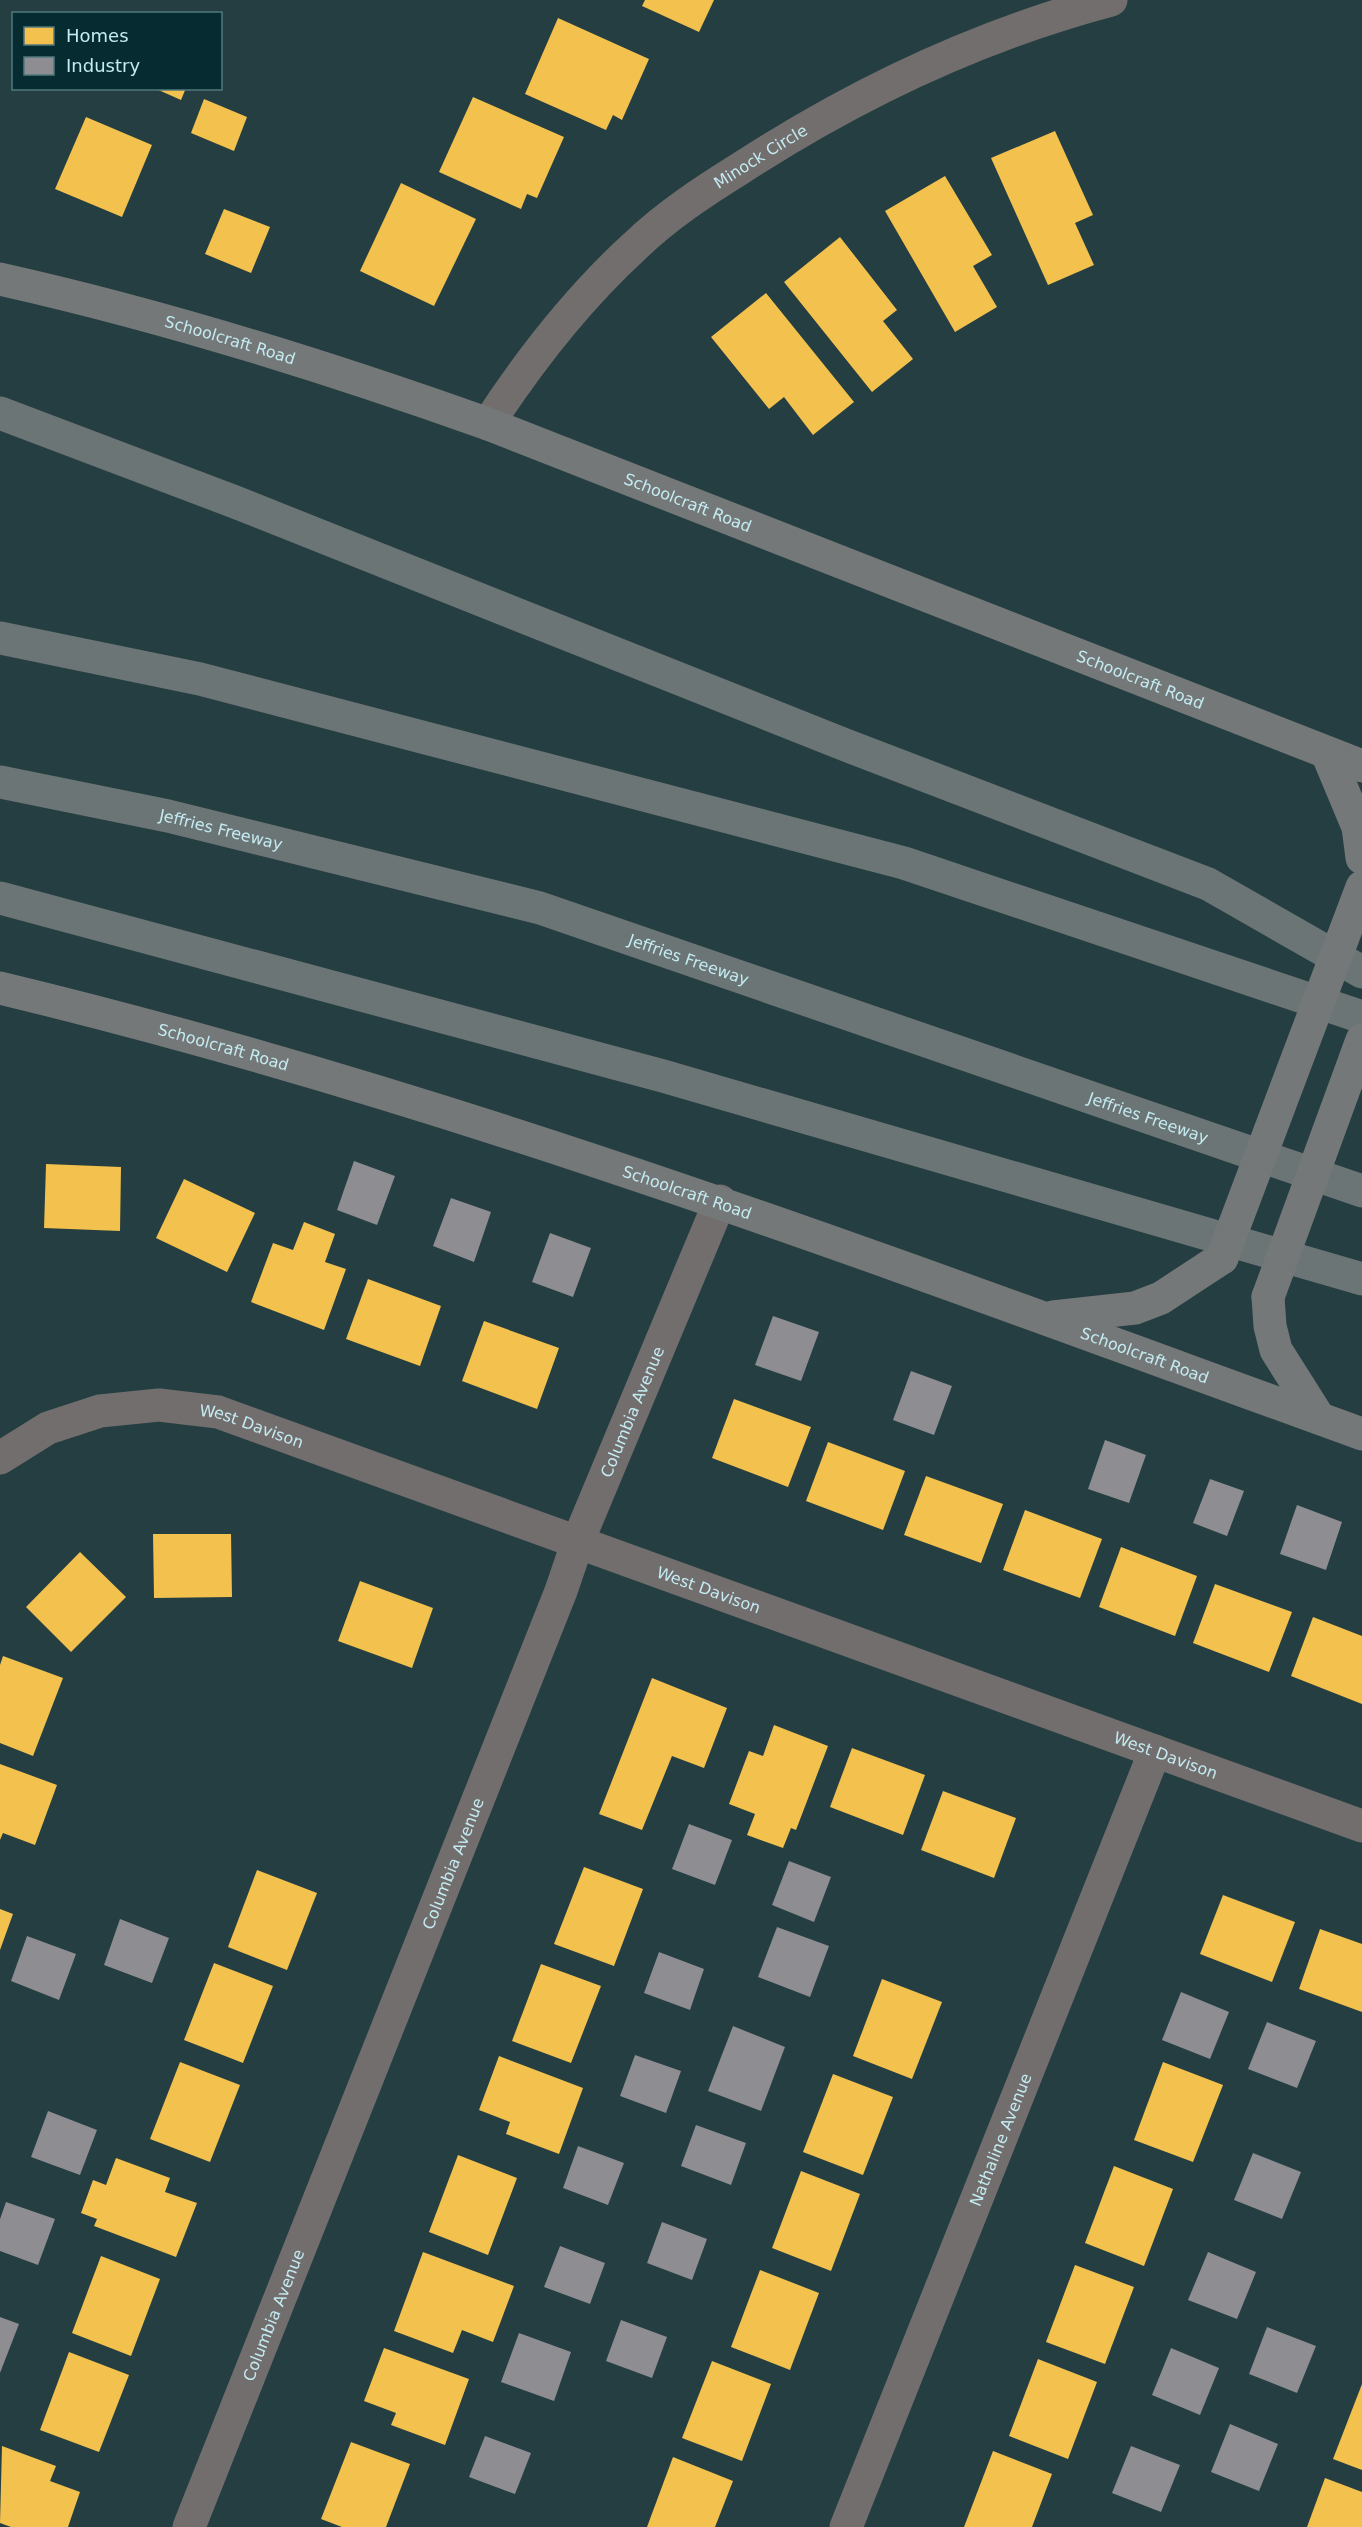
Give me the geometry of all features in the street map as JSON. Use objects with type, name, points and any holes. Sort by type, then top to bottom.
[{"type":"highway","points":[[0,413],[235,502],[832,739],[1208,884],[1362,972]]},
{"type":"highway","points":[[0,638],[200,679],[904,863],[1362,1017]]},
{"type":"highway","name":"Jeffries Freeway","points":[[0,782],[168,816],[540,908],[1362,1191]]},
{"type":"highway","points":[[0,898],[663,1076],[1362,1279]]},
{"type":"main road","name":"Schoolcraft Road","points":[[0,279],[216,334],[345,373],[488,424],[1362,766]]},
{"type":"main road","points":[[1327,753],[1358,827],[1362,858]]},
{"type":"main road","points":[[1045,1318],[1135,1308],[1161,1298],[1222,1258],[1362,887]]},
{"type":"main road","name":"Schoolcraft Road","points":[[0,988],[126,1018],[304,1068],[514,1132],[720,1201],[1362,1434]]},
{"type":"main road","points":[[1319,1418],[1276,1350],[1270,1326],[1268,1297],[1362,1040]]},
{"type":"street","name":"Minock Circle","points":[[488,424],[528,362],[579,301],[636,244],[699,195],[780,143],[876,89],[977,44],[1068,11],[1111,0]]},
{"type":"street","name":"Columbia Avenue","points":[[189,2527],[557,1602],[578,1541],[720,1201]]},
{"type":"street","name":"West Davison","points":[[0,1458],[48,1428],[100,1411],[159,1405],[218,1412],[1362,1826]]},
{"type":"street","name":"Nathaline Avenue","points":[[846,2527],[1155,1751]]},
{"type":"building: Homes","points":[[645,0],[714,0],[699,32],[642,6]]},
{"type":"building: Homes","points":[[558,18],[649,59],[622,120],[613,115],[606,130],[525,94]]},
{"type":"building: Homes","points":[[158,90],[185,90],[181,100]]},
{"type":"building: Homes","points":[[473,97],[564,137],[537,198],[527,194],[521,209],[439,172]]},
{"type":"building: Homes","points":[[204,99],[247,117],[234,151],[191,133]]},
{"type":"building: Homes","points":[[86,117],[152,145],[122,217],[55,189]]},
{"type":"building: Homes","points":[[1055,131],[1093,215],[1075,223],[1094,265],[1048,285],[991,158]]},
{"type":"building: Homes","points":[[945,176],[992,255],[973,266],[997,307],[955,332],[885,211]]},
{"type":"building: Homes","points":[[401,183],[476,219],[434,306],[360,271]]},
{"type":"building: Homes","points":[[224,209],[270,227],[251,273],[205,254]]},
{"type":"building: Homes","points":[[840,237],[897,310],[883,321],[913,359],[872,392],[784,282]]},
{"type":"building: Homes","points":[[766,293],[854,402],[813,435],[784,397],[769,409],[711,337]]},
{"type":"building: Homes","points":[[46,1164],[121,1167],[120,1231],[44,1228]]},
{"type":"building: Homes","points":[[184,1179],[255,1213],[227,1272],[156,1238]]},
{"type":"building: Homes","points":[[304,1222],[335,1234],[325,1262],[346,1269],[324,1330],[251,1302],[273,1243],[293,1250]]},
{"type":"building: Homes","points":[[368,1279],[441,1306],[420,1366],[346,1339]]},
{"type":"building: Homes","points":[[484,1321],[559,1348],[537,1409],[462,1381]]},
{"type":"building: Homes","points":[[734,1399],[811,1427],[788,1487],[712,1458]]},
{"type":"building: Homes","points":[[828,1442],[905,1471],[883,1530],[806,1501]]},
{"type":"building: Homes","points":[[926,1476],[1003,1504],[981,1563],[904,1535]]},
{"type":"building: Homes","points":[[1025,1510],[1102,1539],[1080,1598],[1003,1570]]},
{"type":"building: Homes","points":[[153,1534],[231,1534],[232,1597],[154,1598]]},
{"type":"building: Homes","points":[[1121,1547],[1197,1576],[1175,1636],[1099,1607]]},
{"type":"building: Homes","points":[[80,1552],[126,1597],[71,1652],[26,1607]]},
{"type":"building: Homes","points":[[360,1581],[433,1608],[412,1668],[338,1641]]},
{"type":"building: Homes","points":[[1215,1584],[1292,1612],[1269,1672],[1193,1643]]},
{"type":"building: Homes","points":[[1313,1617],[1362,1636],[1362,1704],[1291,1676]]},
{"type":"building: Homes","points":[[3,1656],[63,1678],[33,1756],[0,1743],[0,1665]]},
{"type":"building: Homes","points":[[652,1678],[727,1708],[704,1768],[672,1756],[642,1830],[599,1814]]},
{"type":"building: Homes","points":[[774,1725],[828,1746],[796,1830],[791,1828],[783,1848],[747,1835],[755,1814],[729,1804],[749,1751],[763,1756]]},
{"type":"building: Homes","points":[[852,1748],[925,1775],[903,1835],[830,1807]]},
{"type":"building: Homes","points":[[0,1764],[57,1785],[35,1845],[3,1833],[0,1840]]},
{"type":"building: Homes","points":[[943,1791],[1016,1818],[994,1878],[921,1850]]},
{"type":"building: Homes","points":[[584,1867],[643,1889],[614,1966],[554,1944]]},
{"type":"building: Homes","points":[[257,1870],[317,1893],[287,1970],[228,1947]]},
{"type":"building: Homes","points":[[1223,1895],[1295,1922],[1272,1982],[1200,1954]]},
{"type":"building: Homes","points":[[0,1909],[13,1914],[0,1950]]},
{"type":"building: Homes","points":[[1320,1929],[1362,1944],[1362,2012],[1299,1989]]},
{"type":"building: Homes","points":[[214,1963],[273,1986],[243,2063],[184,2040]]},
{"type":"building: Homes","points":[[541,1964],[601,1986],[571,2063],[512,2041]]},
{"type":"building: Homes","points":[[882,1979],[942,2002],[912,2079],[853,2056]]},
{"type":"building: Homes","points":[[499,2056],[583,2088],[559,2154],[506,2134],[510,2122],[479,2110]]},
{"type":"building: Homes","points":[[180,2062],[240,2085],[210,2162],[150,2139]]},
{"type":"building: Homes","points":[[1163,2062],[1223,2085],[1193,2162],[1134,2140]]},
{"type":"building: Homes","points":[[833,2074],[893,2097],[863,2175],[803,2152]]},
{"type":"building: Homes","points":[[458,2155],[517,2178],[488,2255],[429,2232]]},
{"type":"building: Homes","points":[[116,2158],[170,2178],[165,2192],[197,2203],[176,2257],[94,2226],[97,2219],[81,2213],[93,2180],[106,2185]]},
{"type":"building: Homes","points":[[1114,2166],[1173,2189],[1144,2266],[1085,2243]]},
{"type":"building: Homes","points":[[801,2171],[860,2194],[831,2271],[772,2248]]},
{"type":"building: Homes","points":[[423,2252],[514,2286],[493,2342],[462,2330],[453,2353],[394,2331]]},
{"type":"building: Homes","points":[[101,2256],[160,2279],[131,2356],[72,2333]]},
{"type":"building: Homes","points":[[1075,2265],[1134,2287],[1105,2364],[1046,2342]]},
{"type":"building: Homes","points":[[760,2270],[819,2293],[790,2370],[731,2347]]},
{"type":"building: Homes","points":[[384,2348],[469,2379],[445,2445],[391,2425],[396,2413],[364,2401]]},
{"type":"building: Homes","points":[[69,2352],[129,2375],[99,2452],[40,2430]]},
{"type":"building: Homes","points":[[1038,2359],[1097,2382],[1068,2459],[1009,2436]]},
{"type":"building: Homes","points":[[712,2361],[771,2384],[742,2461],[682,2438]]},
{"type":"building: Homes","points":[[1362,2384],[1362,2470],[1333,2459]]},
{"type":"building: Homes","points":[[351,2442],[410,2464],[386,2527],[342,2527],[321,2519]]},
{"type":"building: Homes","points":[[2,2446],[56,2466],[50,2481],[80,2492],[68,2527],[11,2527],[0,2523]]},
{"type":"building: Homes","points":[[993,2451],[1052,2474],[1032,2527],[964,2527]]},
{"type":"building: Homes","points":[[673,2457],[733,2481],[715,2527],[647,2527]]},
{"type":"building: Homes","points":[[1325,2478],[1362,2492],[1362,2527],[1307,2527]]},
{"type":"building: Industry","points":[[354,1161],[395,1176],[377,1225],[337,1210]]},
{"type":"building: Industry","points":[[451,1198],[491,1212],[474,1262],[433,1246]]},
{"type":"building: Industry","points":[[550,1233],[591,1248],[573,1297],[532,1282]]},
{"type":"building: Industry","points":[[773,1316],[819,1332],[801,1381],[755,1365]]},
{"type":"building: Industry","points":[[911,1371],[952,1386],[934,1435],[893,1420]]},
{"type":"building: Industry","points":[[1105,1440],[1146,1455],[1129,1503],[1088,1489]]},
{"type":"building: Industry","points":[[1210,1479],[1244,1491],[1227,1536],[1193,1523]]},
{"type":"building: Industry","points":[[1297,1505],[1342,1522],[1326,1570],[1280,1554]]},
{"type":"building: Industry","points":[[689,1824],[732,1840],[715,1885],[672,1869]]},
{"type":"building: Industry","points":[[789,1861],[831,1877],[814,1922],[772,1905]]},
{"type":"building: Industry","points":[[120,1919],[169,1938],[152,1983],[104,1965]]},
{"type":"building: Industry","points":[[777,1927],[829,1946],[810,1997],[758,1977]]},
{"type":"building: Industry","points":[[27,1936],[76,1954],[59,2000],[11,1981]]},
{"type":"building: Industry","points":[[659,1952],[704,1969],[690,2010],[644,1993]]},
{"type":"building: Industry","points":[[1181,1992],[1229,2012],[1210,2059],[1162,2040]]},
{"type":"building: Industry","points":[[1267,2022],[1316,2041],[1297,2088],[1248,2069]]},
{"type":"building: Industry","points":[[733,2026],[785,2047],[761,2111],[708,2091]]},
{"type":"building: Industry","points":[[635,2055],[681,2071],[666,2113],[620,2096]]},
{"type":"building: Industry","points":[[48,2111],[97,2130],[80,2175],[31,2157]]},
{"type":"building: Industry","points":[[696,2125],[746,2143],[731,2185],[681,2166]]},
{"type":"building: Industry","points":[[578,2146],[624,2163],[608,2205],[563,2188]]},
{"type":"building: Industry","points":[[1253,2153],[1301,2172],[1282,2219],[1234,2200]]},
{"type":"building: Industry","points":[[6,2202],[55,2219],[38,2265],[0,2251],[0,2219]]},
{"type":"building: Industry","points":[[662,2222],[707,2239],[692,2280],[647,2263]]},
{"type":"building: Industry","points":[[560,2246],[605,2263],[590,2304],[544,2287]]},
{"type":"building: Industry","points":[[1208,2252],[1256,2272],[1237,2319],[1188,2300]]},
{"type":"building: Industry","points":[[0,2317],[19,2324],[0,2373]]},
{"type":"building: Industry","points":[[621,2320],[667,2337],[652,2378],[606,2361]]},
{"type":"building: Industry","points":[[1267,2327],[1316,2346],[1297,2393],[1249,2374]]},
{"type":"building: Industry","points":[[519,2333],[571,2352],[554,2401],[501,2382]]},
{"type":"building: Industry","points":[[1171,2348],[1219,2368],[1200,2415],[1152,2395]]},
{"type":"building: Industry","points":[[1230,2424],[1278,2444],[1259,2491],[1211,2472]]},
{"type":"building: Industry","points":[[485,2436],[531,2453],[515,2494],[469,2477]]},
{"type":"building: Industry","points":[[1131,2446],[1180,2465],[1161,2512],[1112,2493]]}]
